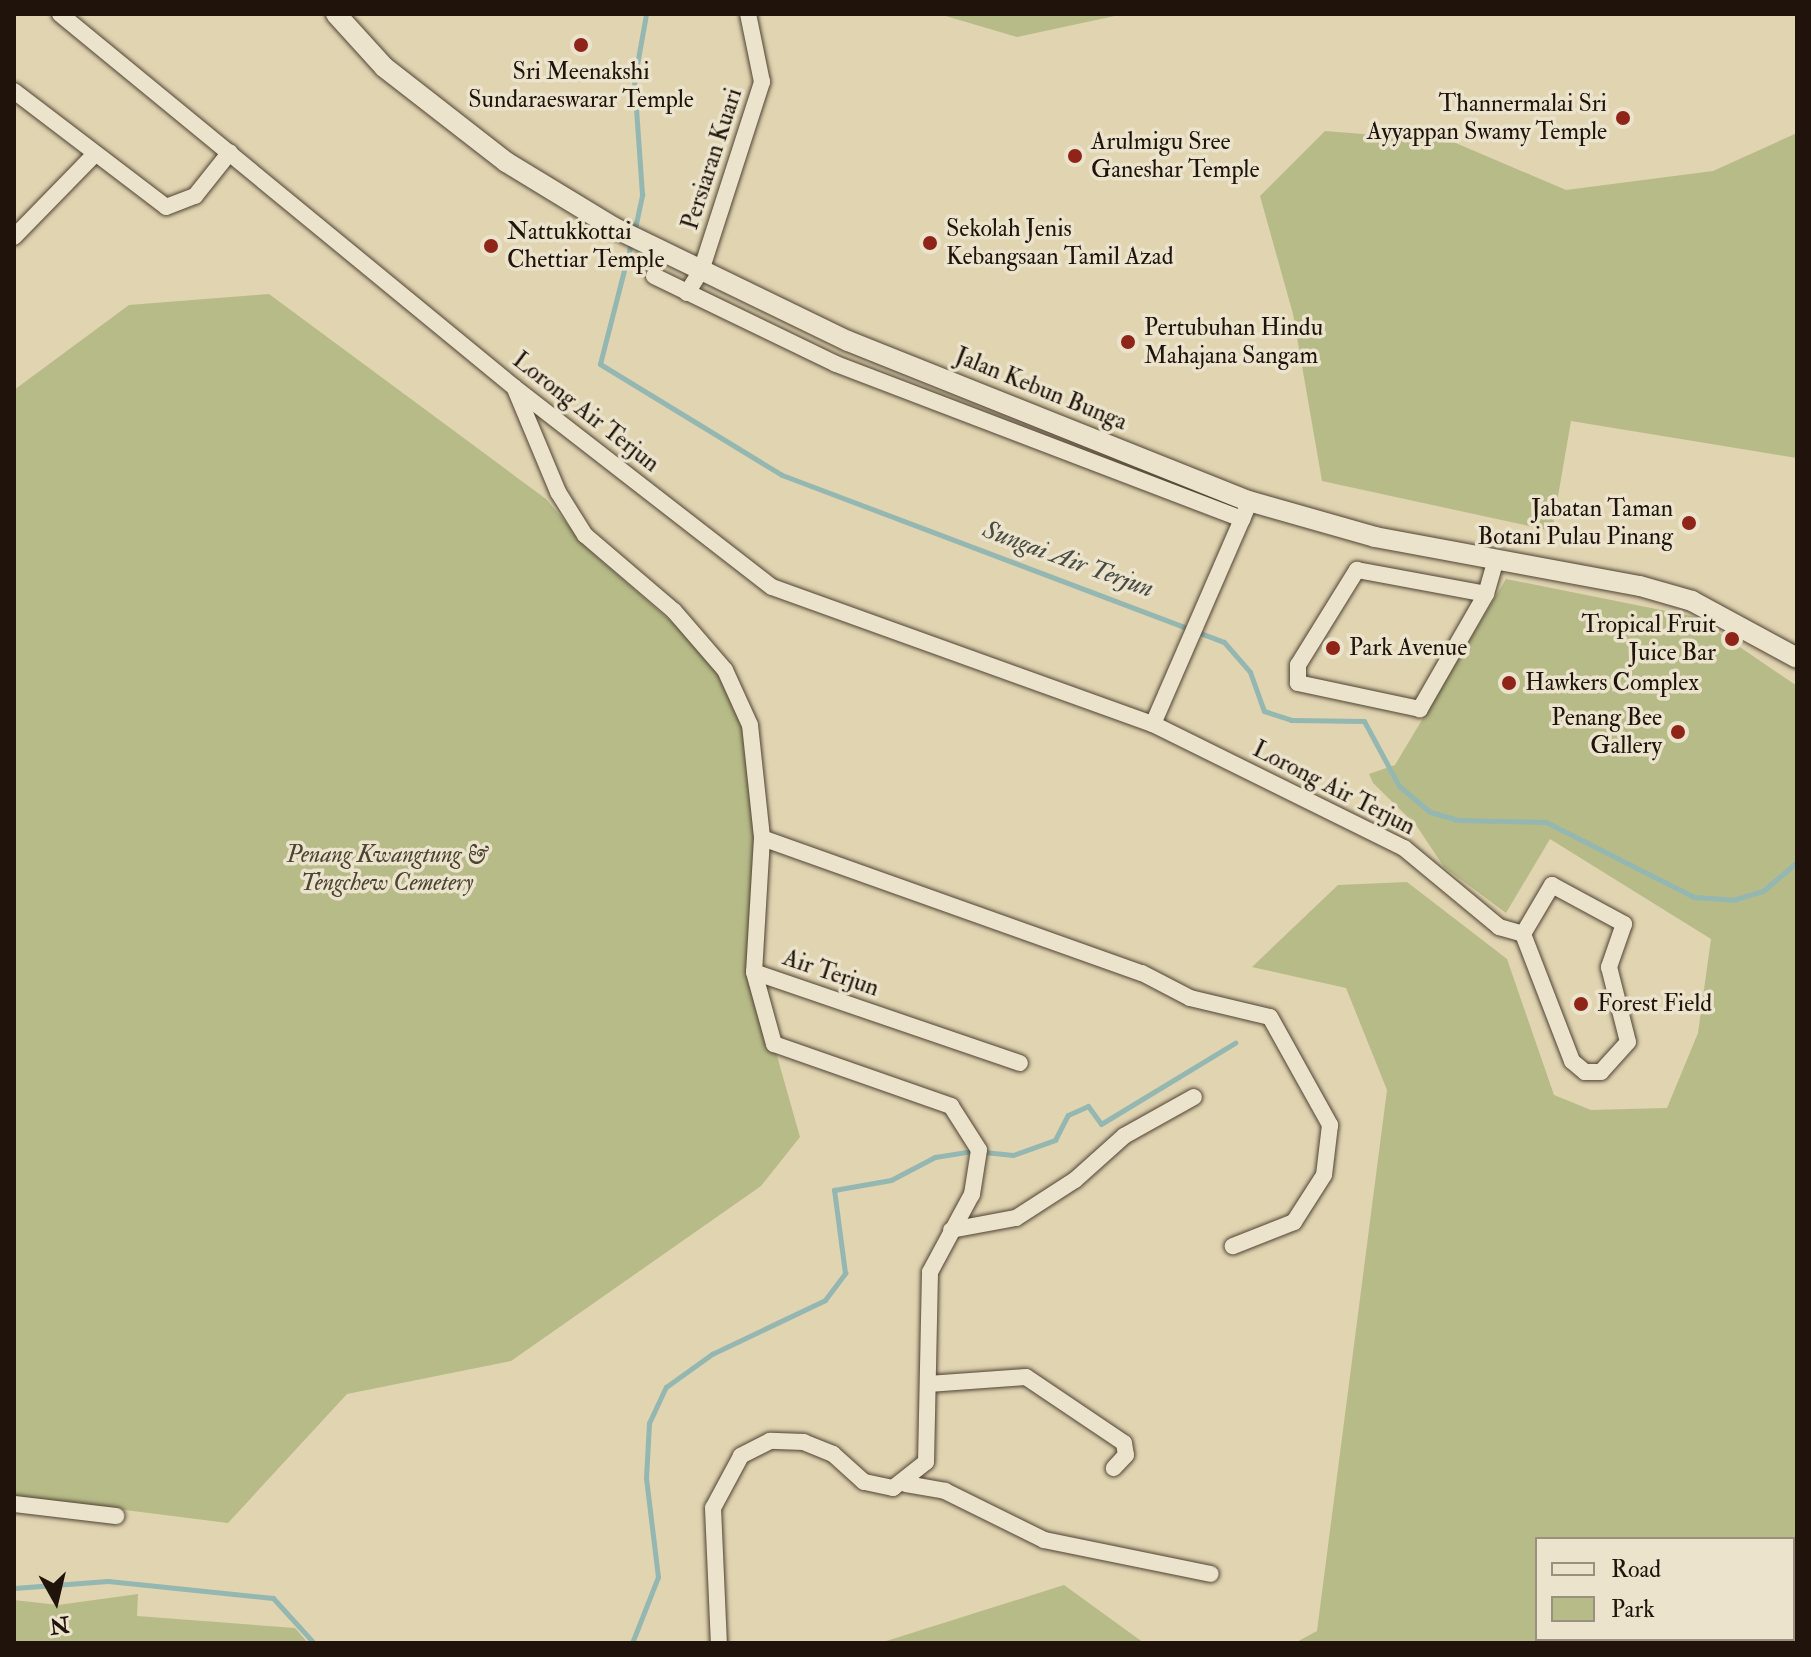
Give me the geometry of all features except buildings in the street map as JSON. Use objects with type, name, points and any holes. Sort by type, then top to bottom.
[{"type":"street","name":"Lorong Air Terjun","points":[[60,14],[514,387],[772,587],[1153,724],[1404,848],[1499,927],[1523,934]]},
{"type":"street","name":"Jalan Kebun Bunga","points":[[336,14],[458,131],[613,227],[848,341],[1246,510],[1692,601],[1797,658]]},
{"type":"street","name":"Persiaran Kuari","points":[[687,293],[701,271],[762,82],[748,14]]},
{"type":"street","points":[[14,91],[93,156],[166,207],[195,196],[230,152]]},
{"type":"street","points":[[14,237],[93,156]]},
{"type":"street","points":[[654,276],[836,364],[1246,510],[1153,724]]},
{"type":"street","name":"Air Terjun","points":[[514,387],[558,492],[585,535],[674,611],[725,670],[750,725],[762,838],[754,972],[1020,1063]]},
{"type":"street","points":[[1486,594],[1360,568],[1298,665],[1298,683],[1424,706],[1486,594],[1496,559]]},
{"type":"street","points":[[762,838],[1142,973],[1190,998],[1270,1017],[1330,1125],[1324,1175],[1294,1222],[1233,1246]]},
{"type":"street","points":[[1552,885],[1621,918],[1624,931],[1609,967],[1628,1042],[1612,1066],[1592,1074],[1572,1061],[1523,934],[1552,885]]},
{"type":"street","points":[[754,972],[774,1044],[951,1106],[979,1156],[972,1194],[930,1272],[926,1462],[945,1491]]},
{"type":"street","points":[[951,1230],[1016,1218],[1075,1180],[1124,1136],[1194,1097]]},
{"type":"street","points":[[928,1384],[1026,1377],[1124,1443],[1126,1455],[1114,1468]]},
{"type":"street","points":[[719,1643],[713,1508],[741,1456],[770,1441],[804,1442],[833,1454],[864,1482],[906,1484],[945,1491],[1044,1540],[1211,1574]]},
{"type":"street","points":[[906,1484],[926,1462]]},
{"type":"street","points":[[14,1504],[116,1516]]},
{"type":"green space","points":[[939,14],[1124,14],[1017,37]]},
{"type":"green space","points":[[1325,131],[1451,141],[1566,190],[1713,171],[1797,133],[1797,458],[1571,421],[1552,531],[1322,481],[1293,314],[1260,196]]},
{"type":"green space","name":"Penang Kwangtung & Tengchew Cemetery","points":[[269,294],[546,499],[590,551],[704,650],[750,713],[765,824],[751,964],[800,1137],[761,1186],[511,1361],[347,1394],[228,1523],[14,1496],[14,390],[129,305]]},
{"type":"green space","points":[[1506,579],[1696,617],[1797,686],[1797,1643],[1295,1643],[1317,1631],[1387,1090],[1346,988],[1252,967],[1338,885],[1407,882],[1507,959],[1554,1095],[1591,1110],[1667,1108],[1698,1033],[1711,939],[1550,839],[1506,913],[1444,867],[1416,825],[1373,783],[1369,774],[1395,765]]},
{"type":"green space","points":[[1064,1585],[1144,1643],[880,1643]]},
{"type":"green space","points":[[138,1594],[137,1616],[295,1628],[308,1643],[14,1643],[14,1600],[58,1605]]},
{"type":"waterway","name":"Sungai Air Terjun","points":[[634,233],[642,194],[634,81],[646,14]]},
{"type":"waterway","name":"Sungai Air Terjun","points":[[631,243],[600,364],[782,475],[1224,642],[1250,672],[1264,711],[1291,720],[1364,721],[1399,786],[1430,812],[1458,820],[1546,822],[1694,897],[1733,900],[1763,891],[1797,862]]},
{"type":"waterway","points":[[984,1152],[1013,1155],[1055,1140],[1068,1115],[1088,1106],[1101,1124],[1235,1043]]},
{"type":"waterway","points":[[632,1643],[658,1577],[646,1478],[649,1423],[666,1387],[712,1354],[825,1300],[845,1273],[834,1190],[891,1180],[935,1157],[974,1151]]},
{"type":"waterway","points":[[14,1588],[108,1581],[273,1598],[314,1643]]},
{"type":"place","name":"Sri Meenakshi Sundaraeswarar Temple","points":[[581,45]]},
{"type":"place","name":"Thannermalai Sri Ayyappan Swamy Temple","points":[[1623,118]]},
{"type":"place","name":"Arulmigu Sree Ganeshar Temple","points":[[1075,156]]},
{"type":"place","name":"Sekolah Jenis Kebangsaan Tamil Azad","points":[[930,243]]},
{"type":"place","name":"Nattukkottai Chettiar Temple","points":[[491,246]]},
{"type":"place","name":"Pertubuhan Hindu Mahajana Sangam","points":[[1128,342]]},
{"type":"place","name":"Jabatan Taman Botani Pulau Pinang","points":[[1689,523]]},
{"type":"place","name":"Tropical Fruit Juice Bar","points":[[1732,639]]},
{"type":"place","name":"Park Avenue","points":[[1333,648]]},
{"type":"place","name":"Hawkers Complex","points":[[1509,683]]},
{"type":"place","name":"Penang Bee Gallery","points":[[1678,732]]},
{"type":"place","name":"Forest Field","points":[[1581,1004]]}]
